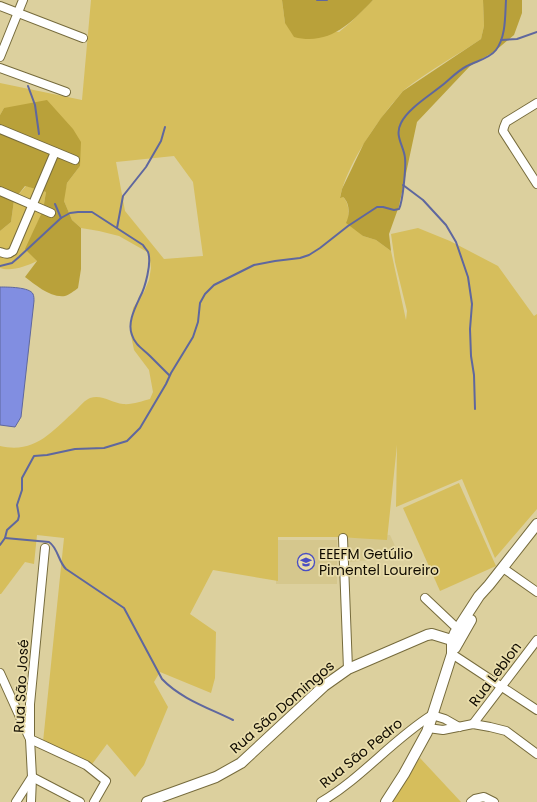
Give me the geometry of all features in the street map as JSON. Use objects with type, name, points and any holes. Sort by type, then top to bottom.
[{"type":"main road","points":[[386,802],[428,730],[457,636],[479,596],[537,524]]},
{"type":"main road","name":"Rua São Domingos","points":[[147,802],[216,778],[241,763],[324,686],[348,669],[432,634],[443,637],[457,636]]},
{"type":"street","points":[[0,57],[23,0]]},
{"type":"street","points":[[0,6],[83,38]]},
{"type":"street","points":[[0,68],[66,92]]},
{"type":"street","points":[[536,181],[504,131],[504,127],[506,122],[537,103]]},
{"type":"street","points":[[0,129],[75,160]]},
{"type":"street","points":[[0,252],[10,254],[13,251],[55,152]]},
{"type":"street","points":[[0,191],[51,213]]},
{"type":"street","points":[[344,538],[348,669]]},
{"type":"street","name":"Rua São José","points":[[45,548],[30,704],[30,739],[86,765],[106,781],[94,802]]},
{"type":"street","points":[[503,568],[537,592]]},
{"type":"street","points":[[425,598],[457,636]]},
{"type":"street","name":"Rua Leblon","points":[[473,724],[537,640]]},
{"type":"street","points":[[452,654],[537,710]]},
{"type":"street","points":[[0,672],[30,739],[32,777],[31,802]]},
{"type":"street","points":[[432,714],[459,727]]},
{"type":"street","name":"Rua São Pedro","points":[[321,802],[361,773],[417,724],[432,714]]},
{"type":"street","name":"Rua São Pedro","points":[[417,724],[428,730]]},
{"type":"street","points":[[428,730],[443,730],[473,724],[490,727],[506,731],[537,754]]},
{"type":"street","points":[[16,802],[32,777]]},
{"type":"street","points":[[32,777],[80,802]]},
{"type":"street","points":[[471,802],[475,799],[484,797],[494,802]]},
{"type":"shaded area","points":[[91,0],[282,0],[285,23],[339,32],[373,0],[483,0],[484,26],[481,39],[423,76],[402,92],[384,114],[361,148],[348,173],[340,197],[345,199],[348,211],[348,220],[363,236],[376,240],[391,251],[406,320],[407,311],[395,262],[391,234],[418,228],[450,241],[498,266],[534,316],[537,314],[537,509],[495,558],[462,479],[396,507],[397,445],[387,540],[338,537],[278,537],[278,581],[213,570],[190,614],[216,632],[215,678],[211,693],[160,672],[154,682],[168,707],[144,765],[135,777],[107,744],[90,767],[43,742],[64,538],[37,535],[34,564],[25,562],[0,594],[0,446],[13,448],[34,444],[51,433],[90,398],[99,397],[123,404],[130,404],[150,399],[153,392],[149,370],[134,350],[130,331],[133,308],[144,292],[149,280],[151,268],[149,253],[119,236],[81,228],[72,220],[64,201],[64,195],[67,183],[80,166],[4,108],[0,115],[0,83],[82,100]],"holes":[[[174,156],[193,182],[203,256],[164,259],[125,211],[116,162]]]},
{"type":"shaded area","points":[[282,0],[373,0],[348,24],[338,30],[329,35],[307,39],[294,37],[285,23]]},
{"type":"shaded area","points":[[483,0],[522,0],[522,13],[514,35],[495,51],[470,66],[417,122],[399,206],[389,234],[391,251],[376,240],[363,236],[346,223],[349,209],[347,202],[343,197],[340,198],[342,189],[364,143],[381,118],[403,91],[481,39],[484,26]]},
{"type":"shaded area","points":[[47,100],[73,129],[81,142],[80,166],[67,183],[64,201],[72,220],[81,228],[81,269],[78,288],[65,296],[49,293],[25,277],[37,261],[25,249],[43,210],[46,192],[25,186],[14,200],[11,222],[0,231],[0,115],[4,108]]},
{"type":"shaded area","points":[[26,186],[46,192],[43,210],[26,249],[37,261],[14,269],[0,268],[0,231],[11,222],[14,200]]},
{"type":"shaded area","points":[[459,483],[496,566],[440,591],[403,508]]},
{"type":"shaded area","points":[[390,535],[400,557],[350,562],[347,538]]},
{"type":"shaded area","name":"EEEFM Getúlio Pimentel Loureiro","points":[[276,540],[337,540],[337,584],[276,584]]},
{"type":"shaded area","points":[[420,758],[461,802],[389,802]]},
{"type":"water","points":[[0,287],[28,290],[33,294],[34,298],[21,417],[15,427],[0,425]]},
{"type":"waterway","points":[[317,0],[327,0]]},
{"type":"waterway","points":[[0,545],[5,538],[7,530],[18,520],[19,516],[17,505],[22,490],[22,478],[34,456],[47,455],[75,449],[104,448],[127,441],[140,428],[193,337],[198,322],[200,303],[205,294],[214,285],[254,265],[300,258],[309,255],[348,226],[377,207],[394,210],[399,209],[405,176],[405,162],[399,137],[399,128],[404,117],[458,72],[467,66],[486,58],[496,50],[502,39],[506,0]]},
{"type":"waterway","points":[[501,40],[517,39],[537,32]]},
{"type":"waterway","points":[[28,86],[35,105],[39,134]]},
{"type":"waterway","points":[[117,228],[123,196],[146,167],[161,141],[165,127]]},
{"type":"waterway","points":[[403,185],[423,200],[446,225],[456,242],[468,277],[472,304],[470,329],[475,409]]},
{"type":"waterway","points":[[55,204],[61,218]]},
{"type":"waterway","points":[[0,266],[12,263],[61,218],[70,213],[92,212],[143,245],[148,252],[149,262],[144,288],[132,316],[130,326],[133,338],[137,344],[169,375]]},
{"type":"waterway","points":[[5,538],[49,542],[66,569],[124,608],[162,679],[186,698],[233,720]]},
{"type":"place","name":"EEEFM Getúlio Pimentel Loureiro","points":[[306,562]]}]
